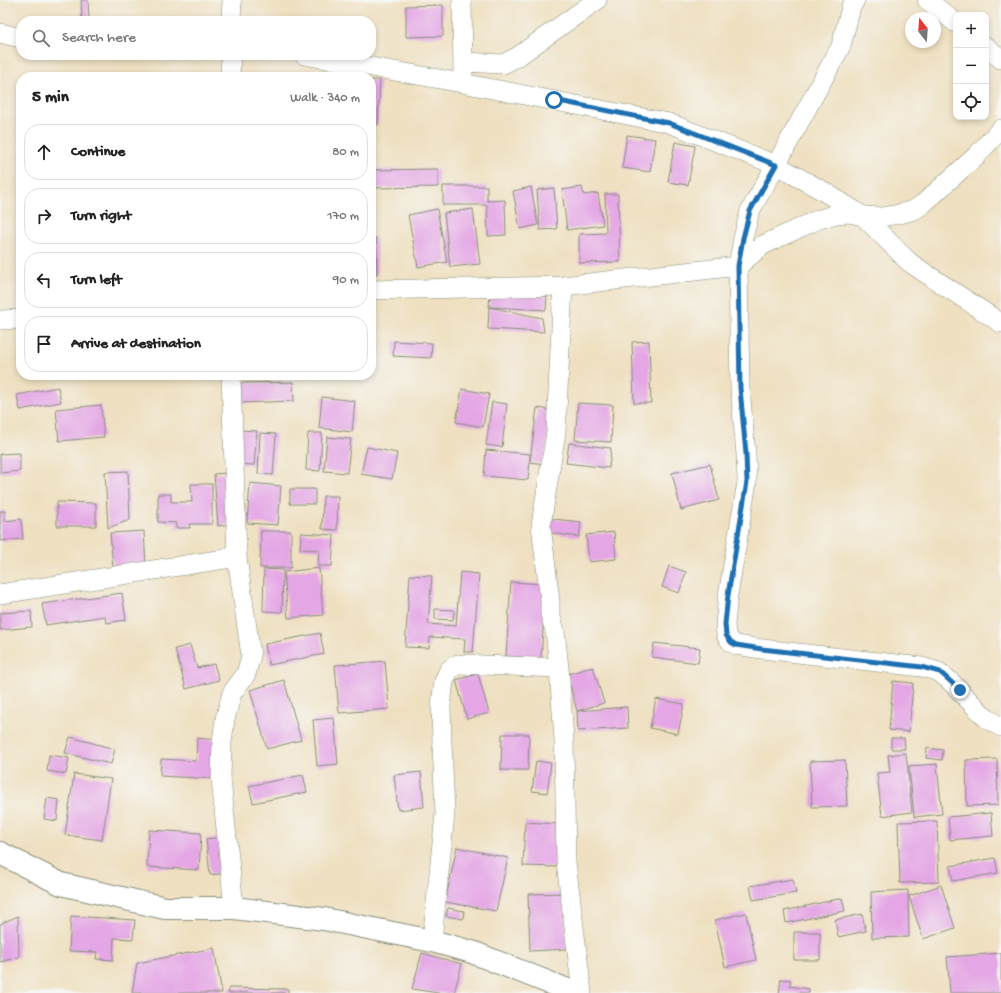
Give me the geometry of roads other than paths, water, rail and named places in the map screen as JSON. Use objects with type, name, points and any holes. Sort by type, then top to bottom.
[{"type":"street","points":[[231,16],[232,0]]},
{"type":"street","points":[[462,0],[462,83]]},
{"type":"street","points":[[463,62],[503,64],[517,57],[597,0]]},
{"type":"street","points":[[855,0],[851,7],[841,46],[750,211],[743,238],[738,266],[740,388],[747,482],[728,595],[725,624],[726,635],[731,642],[736,645],[922,667],[940,672],[986,718],[1001,728]]},
{"type":"street","points":[[928,0],[953,21]]},
{"type":"street","points":[[0,33],[16,37]]},
{"type":"street","points":[[987,48],[1001,59]]},
{"type":"street","points":[[230,72],[231,60]]},
{"type":"street","points":[[332,60],[462,83],[669,123],[776,165],[823,191],[863,216],[909,262],[1001,323]]},
{"type":"street","points":[[376,290],[563,286],[738,266],[763,245],[817,220],[836,214],[849,213],[863,216],[882,216],[914,210],[923,204],[977,155],[1001,129]]},
{"type":"street","points":[[563,286],[556,432],[541,524],[550,601],[550,614],[556,631],[564,740],[566,862],[582,993]]},
{"type":"street","points":[[0,320],[16,319]]},
{"type":"street","points":[[231,380],[237,557],[251,656],[246,674],[232,693],[225,719],[222,742],[221,779],[234,908]]},
{"type":"street","points":[[0,594],[237,557]]},
{"type":"street","points":[[432,941],[445,814],[441,706],[444,681],[449,670],[458,664],[559,668]]},
{"type":"street","points":[[0,853],[61,884],[165,908],[234,908],[324,919],[432,941],[472,952],[575,993]]}]
